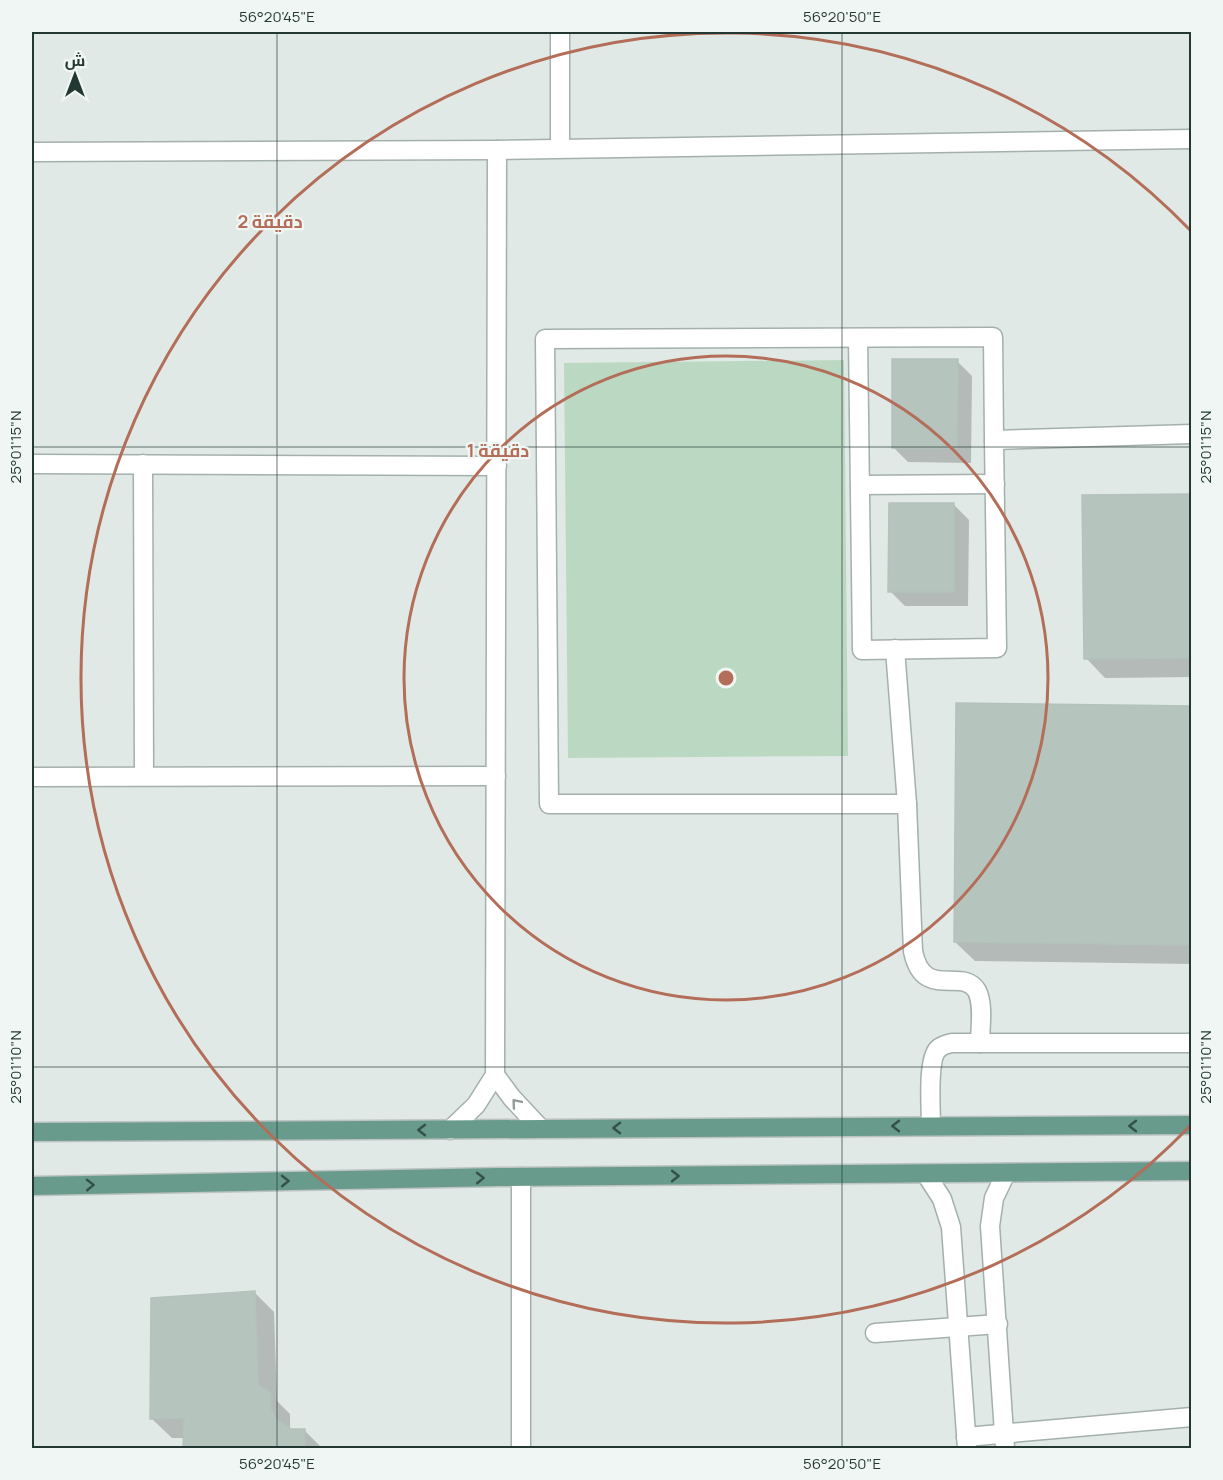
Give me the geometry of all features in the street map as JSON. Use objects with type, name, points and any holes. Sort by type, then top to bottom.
[{"type":"main road","points":[[32,1132],[1191,1125]]},
{"type":"main road","points":[[32,1186],[1191,1171]]},
{"type":"street","points":[[560,32],[560,148]]},
{"type":"street","points":[[32,152],[497,150],[1191,140]]},
{"type":"street","points":[[450,1130],[476,1105],[495,1075],[497,150]]},
{"type":"street","points":[[858,338],[862,650],[997,648],[993,337],[545,339],[549,804],[907,804]]},
{"type":"street","points":[[994,440],[1191,434]]},
{"type":"street","points":[[32,464],[496,466]]},
{"type":"street","points":[[143,464],[144,776]]},
{"type":"street","points":[[860,485],[995,483]]},
{"type":"street","points":[[895,649],[907,804],[915,961],[920,972],[928,977],[966,982],[977,990],[980,1004],[980,1043]]},
{"type":"street","points":[[32,777],[496,776]]},
{"type":"street","points":[[931,1126],[932,1064],[937,1049],[951,1043],[1191,1043]]},
{"type":"street","points":[[495,1075],[512,1098],[540,1128]]},
{"type":"street","points":[[1004,1440],[990,1226],[994,1198],[1006,1173]]},
{"type":"street","points":[[926,1174],[942,1199],[951,1227],[967,1443],[1191,1418]]},
{"type":"street","points":[[521,1178],[521,1449]]},
{"type":"street","points":[[875,1333],[998,1324]]},
{"type":"green space","points":[[844,360],[848,756],[568,758],[564,363]]},
{"type":"building","points":[[892,359],[958,359],[957,448],[892,448]]},
{"type":"building","points":[[1192,494],[1192,658],[1084,659],[1082,495]]},
{"type":"building","points":[[889,503],[954,503],[954,592],[888,592]]},
{"type":"building","points":[[956,703],[1192,706],[1192,945],[954,942]]},
{"type":"building","points":[[255,1291],[258,1385],[271,1393],[271,1409],[277,1420],[291,1429],[305,1429],[305,1448],[183,1448],[184,1418],[150,1419],[151,1298]]}]
